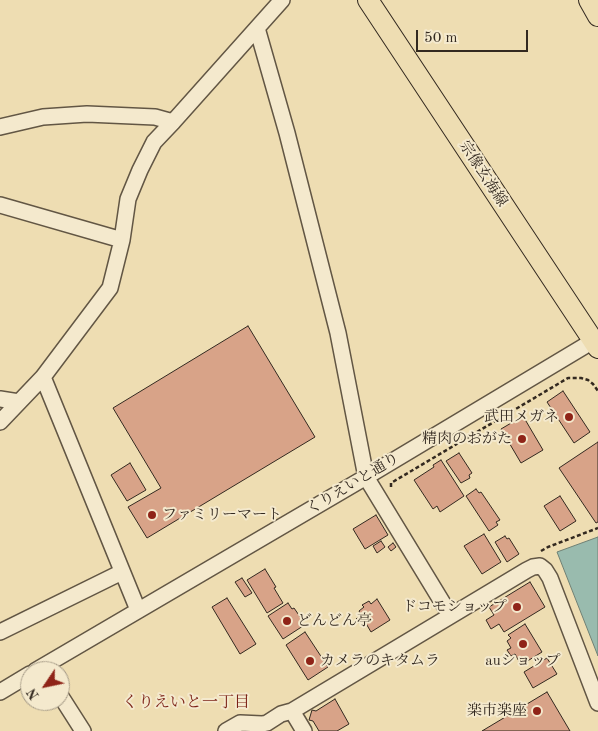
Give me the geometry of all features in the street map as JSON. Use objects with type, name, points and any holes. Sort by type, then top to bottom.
[{"type":"main road","name":"宗像玄海線","points":[[368,0],[596,342]]},
{"type":"main road","points":[[589,0],[598,16]]},
{"type":"street","points":[[0,422],[42,377],[110,288],[122,240],[128,199],[154,142],[282,0]]},
{"type":"street","points":[[257,28],[287,133],[338,333],[366,477],[450,615]]},
{"type":"street","points":[[0,127],[43,117],[87,114],[155,117],[173,122]]},
{"type":"street","points":[[0,205],[122,240]]},
{"type":"street","name":"くりえいと通り","points":[[54,661],[138,610],[596,342]]},
{"type":"street","points":[[42,377],[138,610]]},
{"type":"street","points":[[0,399],[20,402]]},
{"type":"street","points":[[226,731],[240,723],[267,723],[281,714],[292,711],[450,615],[527,570],[540,566],[546,570],[550,578],[598,703]]},
{"type":"street","points":[[0,632],[122,572]]},
{"type":"street","name":"くりえいと通り","points":[[0,692],[20,681]]},
{"type":"street","points":[[70,711],[83,731]]},
{"type":"street","points":[[292,711],[304,731]]},
{"type":"path","points":[[390,489],[392,482],[568,378],[588,380],[598,391]]},
{"type":"path","points":[[540,552],[548,547],[598,528]]},
{"type":"shaded area","points":[[598,537],[598,656],[557,552]]},
{"type":"building","points":[[248,326],[315,437],[147,538],[128,507],[161,488],[113,408]]},
{"type":"building","name":"武田メガネ","points":[[563,391],[590,432],[574,443],[547,402]]},
{"type":"building","name":"精肉のおがた","points":[[523,416],[543,450],[521,463],[501,429]]},
{"type":"building","points":[[598,442],[598,522],[596,523],[559,468]]},
{"type":"building","points":[[459,453],[472,473],[469,475],[470,478],[461,483],[446,461]]},
{"type":"building","points":[[441,460],[464,496],[440,512],[437,506],[433,509],[414,480]]},
{"type":"building","points":[[130,463],[146,490],[127,501],[111,475]]},
{"type":"building","points":[[476,489],[479,493],[481,492],[500,520],[496,522],[498,525],[489,531],[466,496]]},
{"type":"building","points":[[560,496],[576,521],[560,531],[544,506]]},
{"type":"building","points":[[376,515],[388,535],[365,549],[353,529]]},
{"type":"building","points":[[484,534],[501,562],[482,574],[464,546]]},
{"type":"building","points":[[505,536],[507,539],[509,538],[519,554],[507,562],[495,542]]},
{"type":"building","points":[[381,541],[385,547],[377,553],[373,546]]},
{"type":"building","points":[[393,543],[396,547],[391,551],[388,547]]},
{"type":"building","points":[[265,569],[283,603],[267,613],[247,580]]},
{"type":"building","points":[[242,578],[252,593],[245,597],[235,582]]},
{"type":"building","name":"ドコモショップ","points":[[530,582],[545,607],[504,632],[499,624],[491,629],[486,620],[494,615],[489,607]]},
{"type":"building","points":[[227,598],[256,644],[240,654],[212,607]]},
{"type":"building","points":[[377,599],[390,620],[371,632],[364,620],[358,623],[356,619],[361,615],[359,611],[364,607],[362,605],[369,601],[371,604]]},
{"type":"building","name":"どんどん亭","points":[[288,603],[303,621],[300,622],[303,626],[283,639],[268,616]]},
{"type":"building","name":"auショップ","points":[[525,624],[542,652],[521,665],[515,654],[511,656],[507,650],[511,648],[507,641],[511,638],[508,635]]},
{"type":"building","name":"カメラのキタムラ","points":[[305,632],[328,667],[308,680],[286,645]]},
{"type":"building","points":[[547,658],[557,674],[533,688],[524,672]]},
{"type":"building","name":"楽市楽座","points":[[547,692],[570,731],[482,731]]},
{"type":"building","points":[[335,699],[349,724],[337,731],[319,731],[313,721],[309,720],[312,710],[316,711]]},
{"type":"place","name":"武田メガネ","points":[[569,417]]},
{"type":"place","name":"精肉のおがた","points":[[522,439]]},
{"type":"place","name":"ファミリーマート","points":[[152,515]]},
{"type":"place","name":"ドコモショップ","points":[[517,607]]},
{"type":"place","name":"どんどん亭","points":[[287,621]]},
{"type":"place","name":"auショップ","points":[[523,644]]},
{"type":"place","name":"カメラのキタムラ","points":[[310,661]]},
{"type":"place","name":"楽市楽座","points":[[537,711]]},
{"type":"district","name":"くりえいと一丁目","points":[[186,703]]}]
